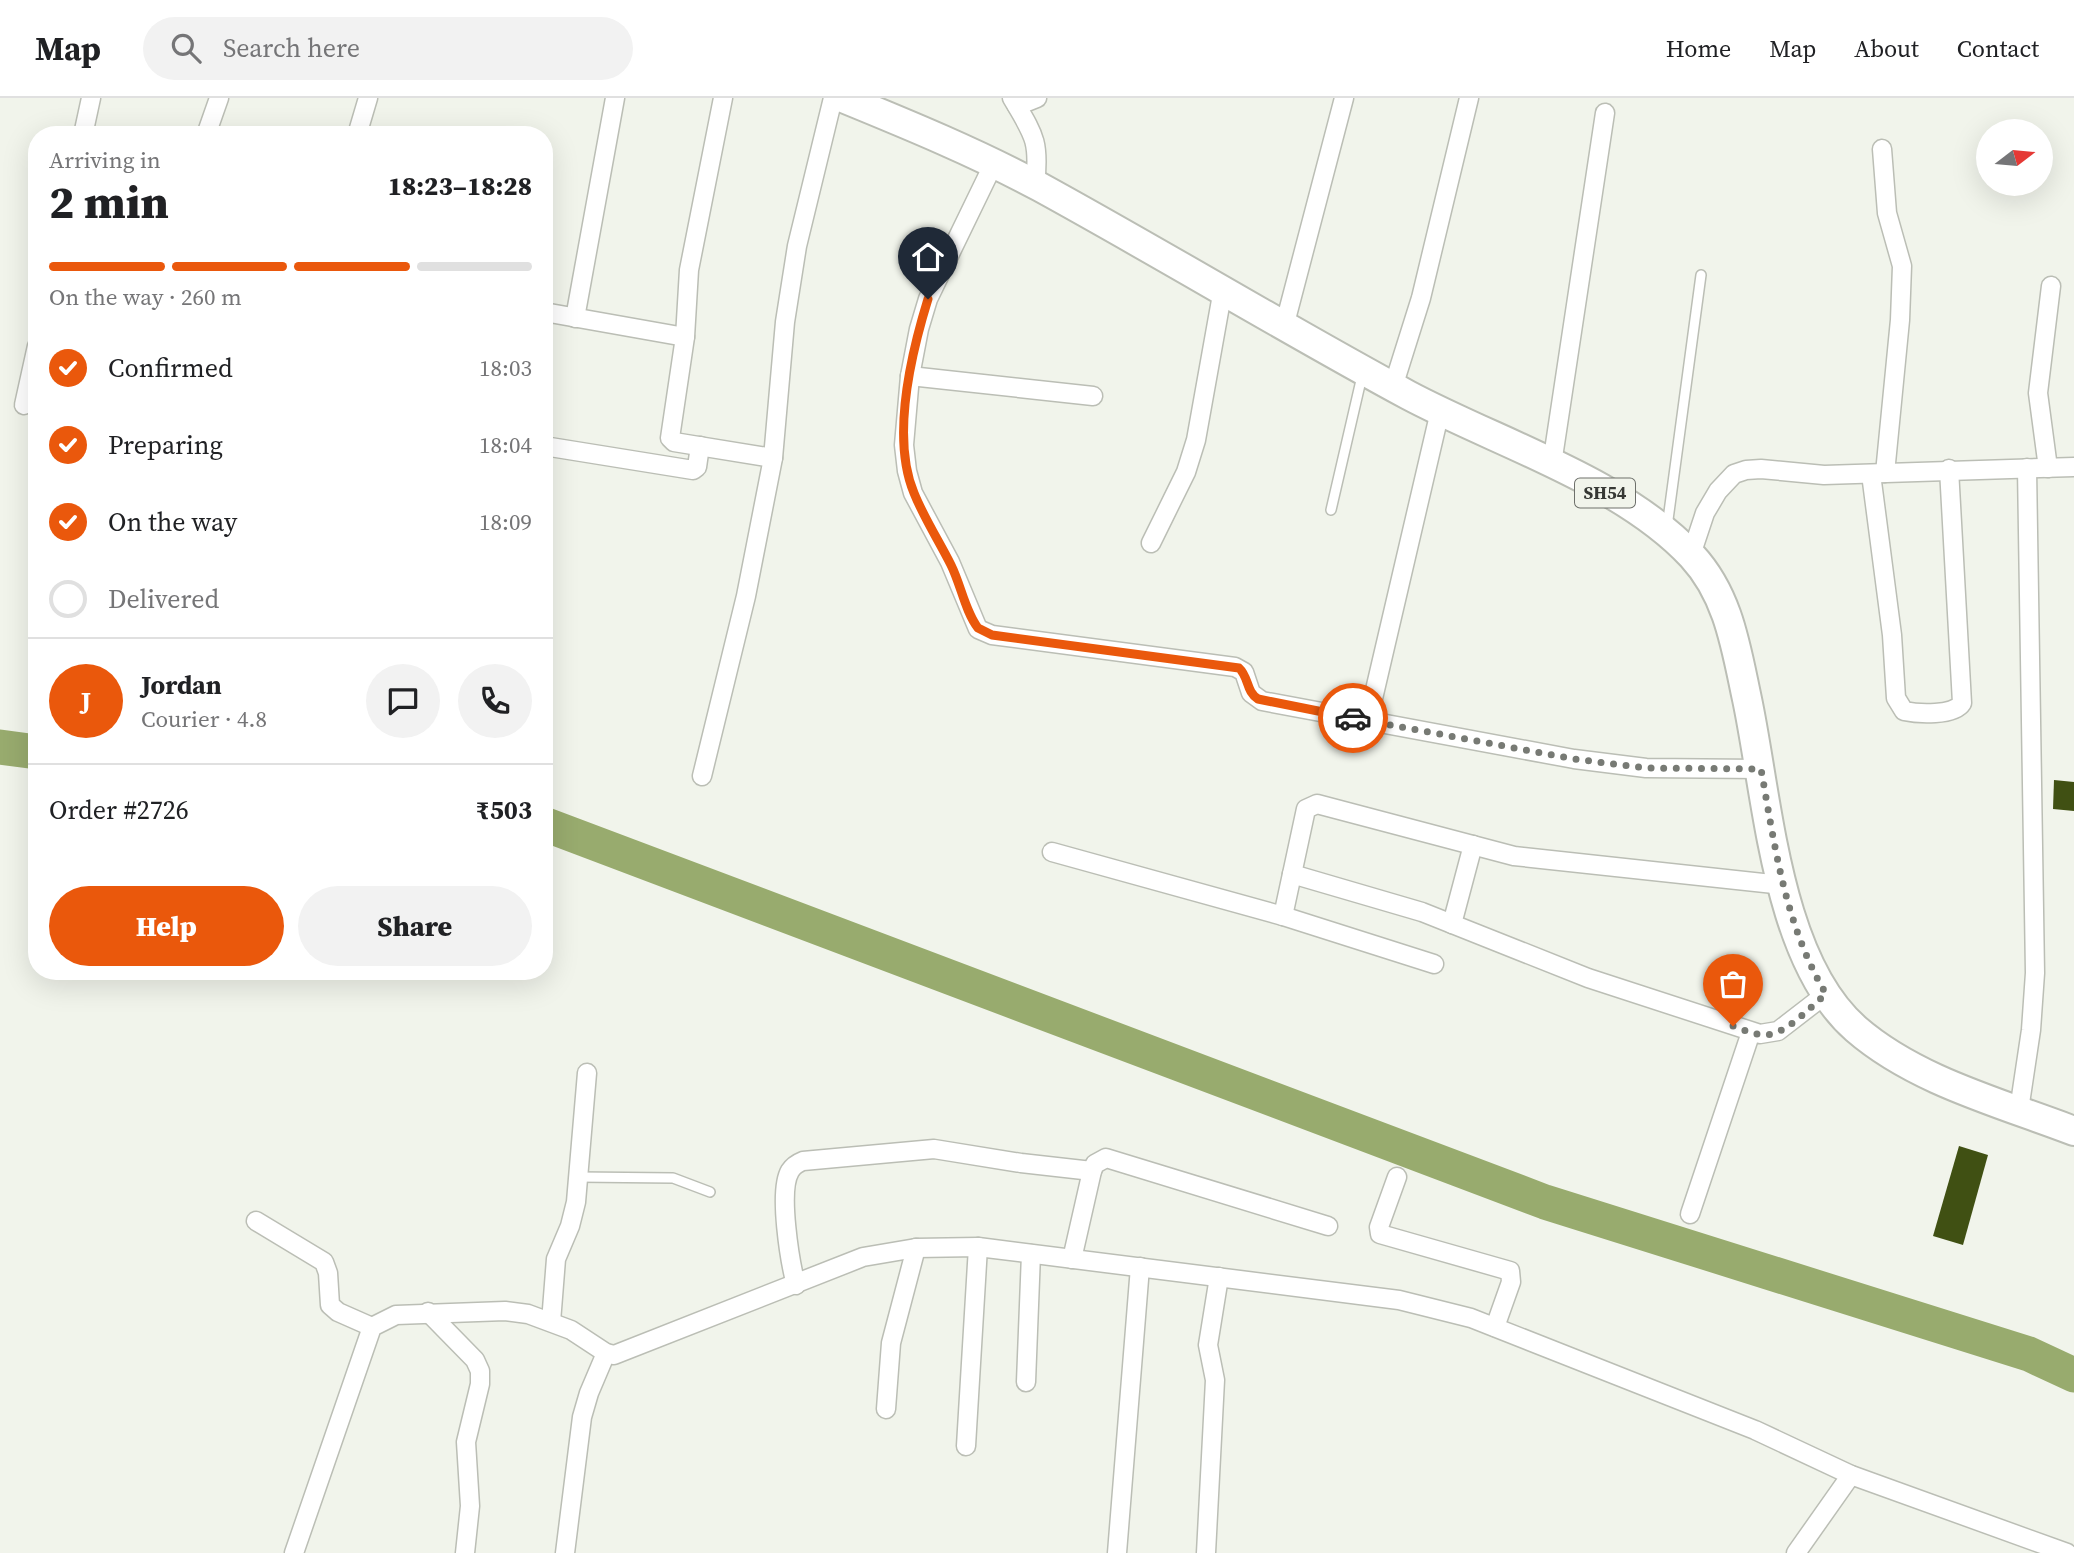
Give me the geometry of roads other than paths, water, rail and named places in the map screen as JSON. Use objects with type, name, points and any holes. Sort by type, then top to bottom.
[{"type":"main road","name":"SH54","points":[[843,98],[1035,185],[1223,289],[1363,371],[1552,464],[1626,505],[1666,534],[1690,555],[1712,581],[1724,606],[1734,638],[1782,885],[1794,928],[1834,1007],[1857,1030],[1891,1054],[1956,1086],[2074,1131]]},
{"type":"street","points":[[85,126],[91,98]]},
{"type":"street","points":[[209,126],[219,98]]},
{"type":"street","points":[[360,126],[368,98]]},
{"type":"street","points":[[575,318],[615,98]]},
{"type":"street","points":[[723,98],[691,256],[685,337],[670,436],[674,442],[773,458]]},
{"type":"street","points":[[702,776],[746,596],[773,458],[785,322],[797,246],[833,98]]},
{"type":"street","points":[[1035,185],[1039,154],[1035,137],[1014,102],[1037,98]]},
{"type":"street","points":[[1284,327],[1344,98]]},
{"type":"street","points":[[1393,387],[1421,298],[1469,98]]},
{"type":"street","points":[[1552,464],[1605,113]]},
{"type":"street","points":[[1881,149],[1887,213],[1902,266],[1900,320],[1878,474],[1896,698],[1904,711],[1919,713],[1955,710],[1962,703],[1949,469]]},
{"type":"street","points":[[993,165],[928,299],[919,329],[905,414],[907,471],[913,492],[954,570],[978,628],[992,635],[1239,668],[1244,672],[1251,693],[1262,701],[1574,759],[1646,768],[1761,769]]},
{"type":"street","points":[[2048,468],[2038,393],[2051,286]]},
{"type":"street","points":[[1151,543],[1186,471],[1194,448],[1223,289]]},
{"type":"street","points":[[553,314],[685,337]]},
{"type":"street","points":[[910,376],[1093,396]]},
{"type":"street","points":[[24,405],[28,387]]},
{"type":"street","points":[[1368,720],[1440,411]]},
{"type":"street","points":[[553,447],[693,470],[697,467],[700,446]]},
{"type":"street","points":[[1690,555],[1705,513],[1726,481],[1734,474],[1761,468],[1824,475],[2074,467]]},
{"type":"street","points":[[2019,1110],[2031,1030],[2035,973],[2027,468]]},
{"type":"street","points":[[1283,916],[1306,809],[1313,804],[1514,856],[1782,885]]},
{"type":"street","points":[[1452,924],[1473,845]]},
{"type":"street","points":[[1052,852],[1283,916],[1434,964]]},
{"type":"street","points":[[1292,874],[1384,900],[1588,978],[1751,1032],[1765,1035],[1778,1031],[1826,994]]},
{"type":"street","points":[[1690,1214],[1751,1032]]},
{"type":"street","points":[[551,1322],[556,1259],[574,1214],[586,1073]]},
{"type":"street","points":[[796,1285],[788,1248],[787,1182],[790,1172],[803,1161],[934,1149],[1092,1171]]},
{"type":"street","points":[[1072,1259],[1092,1171],[1098,1161],[1112,1159],[1328,1226]]},
{"type":"street","points":[[1397,1177],[1379,1227],[1380,1234],[1510,1271],[1511,1282],[1495,1327]]},
{"type":"street","points":[[256,1221],[324,1262],[328,1273],[330,1305],[338,1312],[372,1327]]},
{"type":"street","points":[[293,1553],[372,1327],[396,1315],[505,1311],[551,1322],[570,1330],[606,1353],[622,1354],[863,1257],[916,1248],[978,1247],[1399,1300],[1471,1318],[1755,1430],[1851,1475],[2067,1553]]},
{"type":"street","points":[[966,1446],[978,1247]]},
{"type":"street","points":[[886,1409],[891,1343],[916,1248]]},
{"type":"street","points":[[1026,1382],[1031,1254]]},
{"type":"street","points":[[1117,1553],[1140,1267]]},
{"type":"street","points":[[1206,1553],[1216,1380],[1208,1345],[1219,1277]]},
{"type":"street","points":[[428,1312],[475,1360],[481,1371],[467,1442],[470,1506],[465,1553]]},
{"type":"street","points":[[565,1553],[582,1417],[606,1353]]},
{"type":"street","points":[[1796,1553],[1851,1475]]},
{"type":"lane","points":[[1666,534],[1701,275]]},
{"type":"lane","points":[[1331,510],[1363,371]]},
{"type":"lane","points":[[578,1177],[674,1178],[710,1192]]},
{"type":"waterway","points":[[0,747],[28,751]]},
{"type":"waterway","points":[[553,827],[1545,1202],[2029,1354],[2074,1375]]}]
